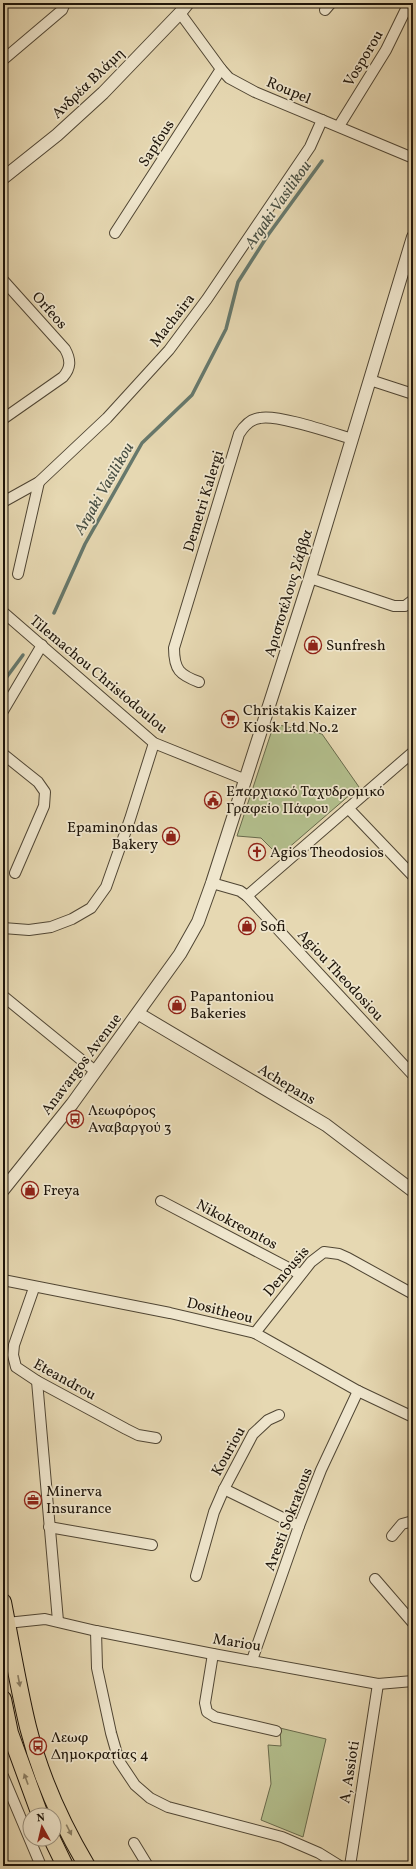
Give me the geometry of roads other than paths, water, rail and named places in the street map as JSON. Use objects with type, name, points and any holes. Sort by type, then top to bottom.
[{"type":"highway","points":[[3,1602],[28,1727],[53,1798],[87,1866]]},
{"type":"highway","points":[[3,1699],[10,1733],[37,1807]]},
{"type":"highway","points":[[56,1847],[65,1866]]},
{"type":"street","points":[[3,60],[54,18],[62,10],[65,3]]},
{"type":"street","name":"Ανδρέα Βλάμη","points":[[3,178],[57,135],[103,93],[188,3]]},
{"type":"street","name":"Vosporou","points":[[339,126],[386,50],[409,3]]},
{"type":"street","name":"Roupel","points":[[180,13],[221,69],[230,78],[255,92],[413,158]]},
{"type":"street","name":"Sapfous","points":[[115,233],[221,69]]},
{"type":"street","name":"Machaira","points":[[3,502],[39,482],[107,418],[168,350],[207,299],[310,147],[322,120]]},
{"type":"street","name":"Αριστοτέλους Σάββα","points":[[180,954],[198,922],[246,780],[310,578],[413,237]]},
{"type":"street","name":"Orfeos","points":[[3,280],[65,349],[70,363],[68,371],[63,377],[3,419]]},
{"type":"street","points":[[370,380],[413,394]]},
{"type":"street","name":"Demetri Kalergi","points":[[199,682],[184,676],[179,671],[174,657],[174,648],[239,434],[243,427],[249,422],[260,418],[274,418],[352,439]]},
{"type":"street","points":[[18,574],[39,482]]},
{"type":"street","points":[[310,578],[394,606],[404,606],[413,600]]},
{"type":"street","name":"Tilemachou Christodoulou","points":[[3,612],[154,743],[246,780]]},
{"type":"street","points":[[3,711],[42,645]]},
{"type":"street","points":[[3,928],[29,930],[51,927],[72,920],[91,908],[106,887],[130,819],[154,743]]},
{"type":"street","points":[[212,883],[240,891],[247,896],[413,752]]},
{"type":"street","points":[[3,754],[38,782],[45,792],[44,806],[15,873]]},
{"type":"street","points":[[348,808],[413,876]]},
{"type":"street","name":"Agiou Theodosiou","points":[[247,896],[413,1075]]},
{"type":"street","name":"Anavargos Avenue","points":[[3,1190],[72,1104],[95,1071],[139,1014],[180,954]]},
{"type":"street","points":[[3,996],[95,1071]]},
{"type":"street","name":"Achepans","points":[[139,1014],[326,1125],[413,1191]]},
{"type":"street","name":"Nikokreontos","points":[[161,1201],[300,1274]]},
{"type":"street","name":"Denousis","points":[[255,1333],[300,1274],[319,1254],[331,1252],[348,1258],[413,1294]]},
{"type":"street","name":"Dositheou","points":[[3,1280],[34,1288],[170,1313],[255,1333],[358,1391],[413,1418]]},
{"type":"street","name":"Eteandrou","points":[[34,1288],[13,1355],[16,1367],[37,1381],[126,1429],[138,1435],[156,1438]]},
{"type":"street","points":[[37,1381],[58,1621]]},
{"type":"street","name":"Aresti Sokratous","points":[[252,1660],[299,1526],[322,1470],[358,1391]]},
{"type":"street","name":"Kouriou","points":[[196,1576],[214,1512],[224,1489],[253,1434],[268,1420],[279,1415]]},
{"type":"street","name":"Kouriou","points":[[224,1489],[299,1526]]},
{"type":"street","points":[[392,1536],[402,1524],[413,1521]]},
{"type":"street","points":[[50,1527],[152,1545]]},
{"type":"street","points":[[375,1579],[413,1623]]},
{"type":"street","name":"Mariou","points":[[7,1623],[36,1619],[58,1621],[96,1631],[378,1684],[413,1681]]},
{"type":"street","points":[[96,1631],[97,1668],[112,1738],[119,1761],[135,1785],[150,1798],[168,1807],[282,1837],[319,1853],[340,1866]]},
{"type":"street","points":[[213,1654],[205,1703],[207,1712],[216,1717],[276,1731]]},
{"type":"street","name":"A, Assioti","points":[[350,1866],[378,1684]]},
{"type":"street","points":[[3,1779],[41,1866]]},
{"type":"street","points":[[134,1843],[148,1866]]},
{"type":"waterway","name":"Argaki Vasilikou","points":[[54,613],[85,544],[142,443],[192,395],[226,329],[238,282],[268,235],[322,161]]},
{"type":"waterway","name":"Argaki Vasilikou","points":[[3,682],[23,655]]},
{"type":"place","name":"Sunfresh","points":[[313,645]]},
{"type":"place","name":"Christakis Kaizer Kiosk Ltd No.2","points":[[230,719]]},
{"type":"place","name":"Επαρχιακό Ταχυδρομικό Γραφείο Πάφου","points":[[213,800]]},
{"type":"place","name":"Epaminondas Bakery","points":[[171,836]]},
{"type":"place","name":"Agios Theodosios","points":[[257,852]]},
{"type":"place","name":"Sofi","points":[[247,926]]},
{"type":"place","name":"Papantoniou Bakeries","points":[[177,1005]]},
{"type":"place","name":"Λεωφόρος Αναβαργού 3","points":[[75,1119]]},
{"type":"place","name":"Freya","points":[[30,1190]]},
{"type":"place","name":"Minerva Insurance","points":[[33,1500]]},
{"type":"place","name":"Λεωφ Δημοκρατίας 4","points":[[38,1746]]}]
